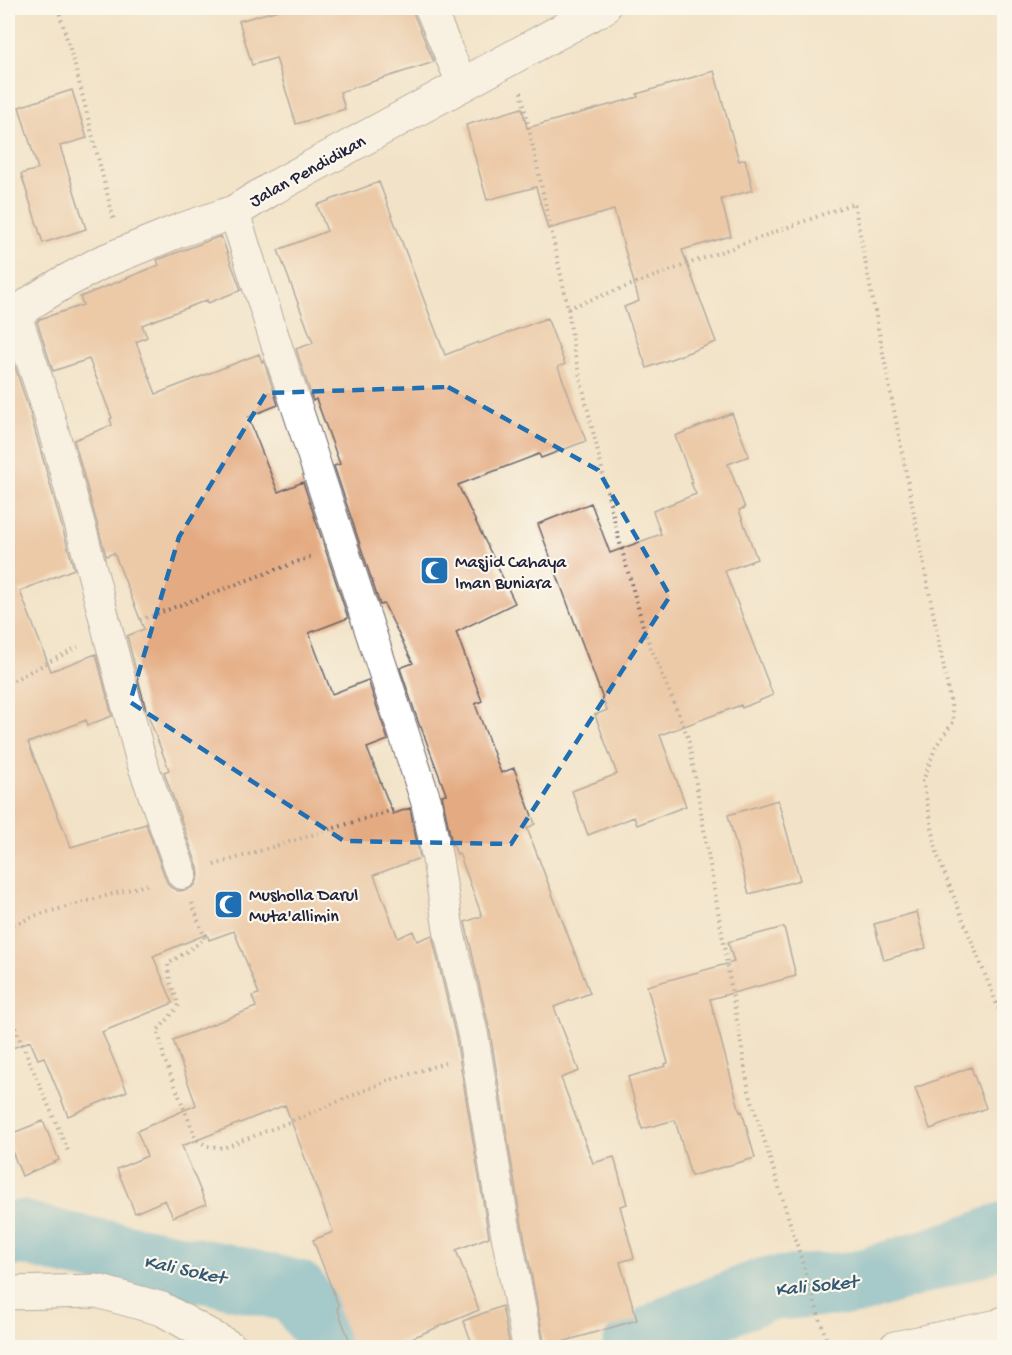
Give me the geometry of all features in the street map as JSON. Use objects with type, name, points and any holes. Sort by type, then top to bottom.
[{"type":"street","points":[[430,8],[462,84]]},
{"type":"street","name":"Jalan Pendidikan","points":[[12,317],[61,284],[102,262],[178,231],[234,212],[273,188],[603,8]]},
{"type":"street","points":[[234,212],[426,801],[450,939],[476,1053],[502,1212],[528,1347]]},
{"type":"street","points":[[12,317],[47,408],[141,760],[182,874]]},
{"type":"street","points":[[8,1293],[97,1291],[162,1309],[231,1347]]},
{"type":"street","points":[[896,1347],[1005,1323]]},
{"type":"path","points":[[58,8],[123,254]]},
{"type":"path","points":[[513,56],[568,308],[577,363],[618,536],[646,636],[688,736],[749,1091],[829,1347]]},
{"type":"path","points":[[568,308],[854,203],[954,721],[936,746],[923,781],[938,857],[1005,1022]]},
{"type":"path","points":[[8,683],[108,632],[342,545]]},
{"type":"path","points":[[182,874],[205,939],[168,964],[170,981],[179,1005],[158,1030],[164,1058],[196,1139],[207,1146],[223,1148],[288,1124],[387,1082],[476,1053]]},
{"type":"path","points":[[8,1011],[68,1151]]},
{"type":"highlighted area","points":[[448,387],[598,470],[670,596],[511,844],[344,841],[130,702],[179,537],[266,393]]},
{"type":"building","points":[[285,8],[413,8],[434,62],[340,92],[345,109],[296,124],[276,58],[252,65],[239,21]]},
{"type":"building","points":[[714,71],[739,161],[745,159],[753,190],[721,199],[731,236],[682,250],[716,342],[647,368],[624,307],[639,301],[614,210],[548,229],[536,187],[487,200],[466,125],[522,108],[527,128],[638,97],[637,94]]},
{"type":"building","points":[[72,90],[87,138],[60,146],[86,229],[43,243],[21,174],[38,169],[19,107]]},
{"type":"building","points":[[379,182],[445,355],[547,318],[565,364],[558,367],[586,441],[541,458],[539,454],[458,485],[515,603],[456,632],[482,701],[475,704],[501,773],[514,768],[535,824],[527,828],[590,993],[554,1007],[579,1071],[561,1078],[593,1163],[614,1157],[627,1204],[620,1206],[634,1258],[620,1262],[637,1320],[545,1347],[519,1209],[490,1032],[465,922],[482,916],[459,853],[457,854],[452,845],[442,795],[446,794],[400,668],[413,663],[384,604],[380,605],[334,466],[340,464],[316,399],[313,401],[296,349],[313,343],[278,250],[327,231],[317,205]]},
{"type":"building","points":[[221,236],[241,290],[208,303],[207,300],[142,325],[147,337],[136,342],[156,394],[259,354],[262,362],[264,361],[278,405],[248,417],[278,492],[303,482],[348,618],[309,633],[332,694],[368,680],[388,740],[367,748],[393,814],[410,808],[420,858],[374,875],[398,938],[413,931],[417,941],[432,935],[456,1038],[489,1237],[456,1250],[479,1310],[390,1347],[352,1347],[313,1240],[333,1232],[285,1105],[182,1146],[206,1204],[173,1217],[165,1200],[135,1213],[117,1169],[147,1156],[137,1131],[196,1105],[173,1040],[256,1007],[252,996],[259,994],[234,931],[209,940],[207,934],[153,956],[173,1003],[102,1032],[127,1091],[68,1116],[44,1057],[38,1059],[30,1041],[8,1050],[8,345],[30,413],[74,569],[20,591],[51,671],[96,654],[112,716],[88,725],[86,720],[28,743],[71,847],[146,824],[170,887],[178,891],[187,890],[195,885],[199,876],[198,868],[164,772],[169,770],[146,710],[127,636],[144,629],[114,553],[106,556],[74,440],[112,425],[110,419],[112,418],[89,359],[53,371],[37,322],[83,305],[80,297],[159,265],[157,260]]},
{"type":"building","points":[[732,413],[749,456],[728,464],[745,508],[739,510],[757,559],[725,571],[773,695],[742,708],[741,705],[660,735],[686,806],[637,825],[634,817],[588,835],[572,791],[617,774],[595,715],[607,710],[538,524],[591,503],[610,553],[661,534],[653,511],[696,494],[675,436]]},
{"type":"building","points":[[778,800],[800,880],[749,894],[728,815]]},
{"type":"building","points":[[917,912],[926,948],[884,960],[874,924]]},
{"type":"building","points":[[784,927],[796,976],[710,999],[740,1112],[742,1111],[755,1158],[691,1176],[675,1120],[642,1129],[628,1077],[666,1066],[665,1064],[668,1063],[647,986],[734,962],[728,942]]},
{"type":"building","points":[[971,1067],[986,1108],[930,1129],[915,1088]]},
{"type":"building","points":[[43,1121],[59,1160],[22,1176],[8,1141],[8,1135]]},
{"type":"building","points":[[502,1306],[510,1347],[474,1347],[463,1321]]},
{"type":"waterway","name":"Kali Soket","points":[[8,1236],[20,1232],[70,1245],[224,1275],[296,1292],[336,1348]]},
{"type":"waterway","name":"Kali Soket","points":[[634,1348],[677,1324],[766,1289],[856,1283],[977,1245],[1004,1234]]},
{"type":"place","name":"Masjid Cahaya Iman Buniara","points":[[434,571]]},
{"type":"place","name":"Musholla Darul Muta'allimin","points":[[228,904]]}]
